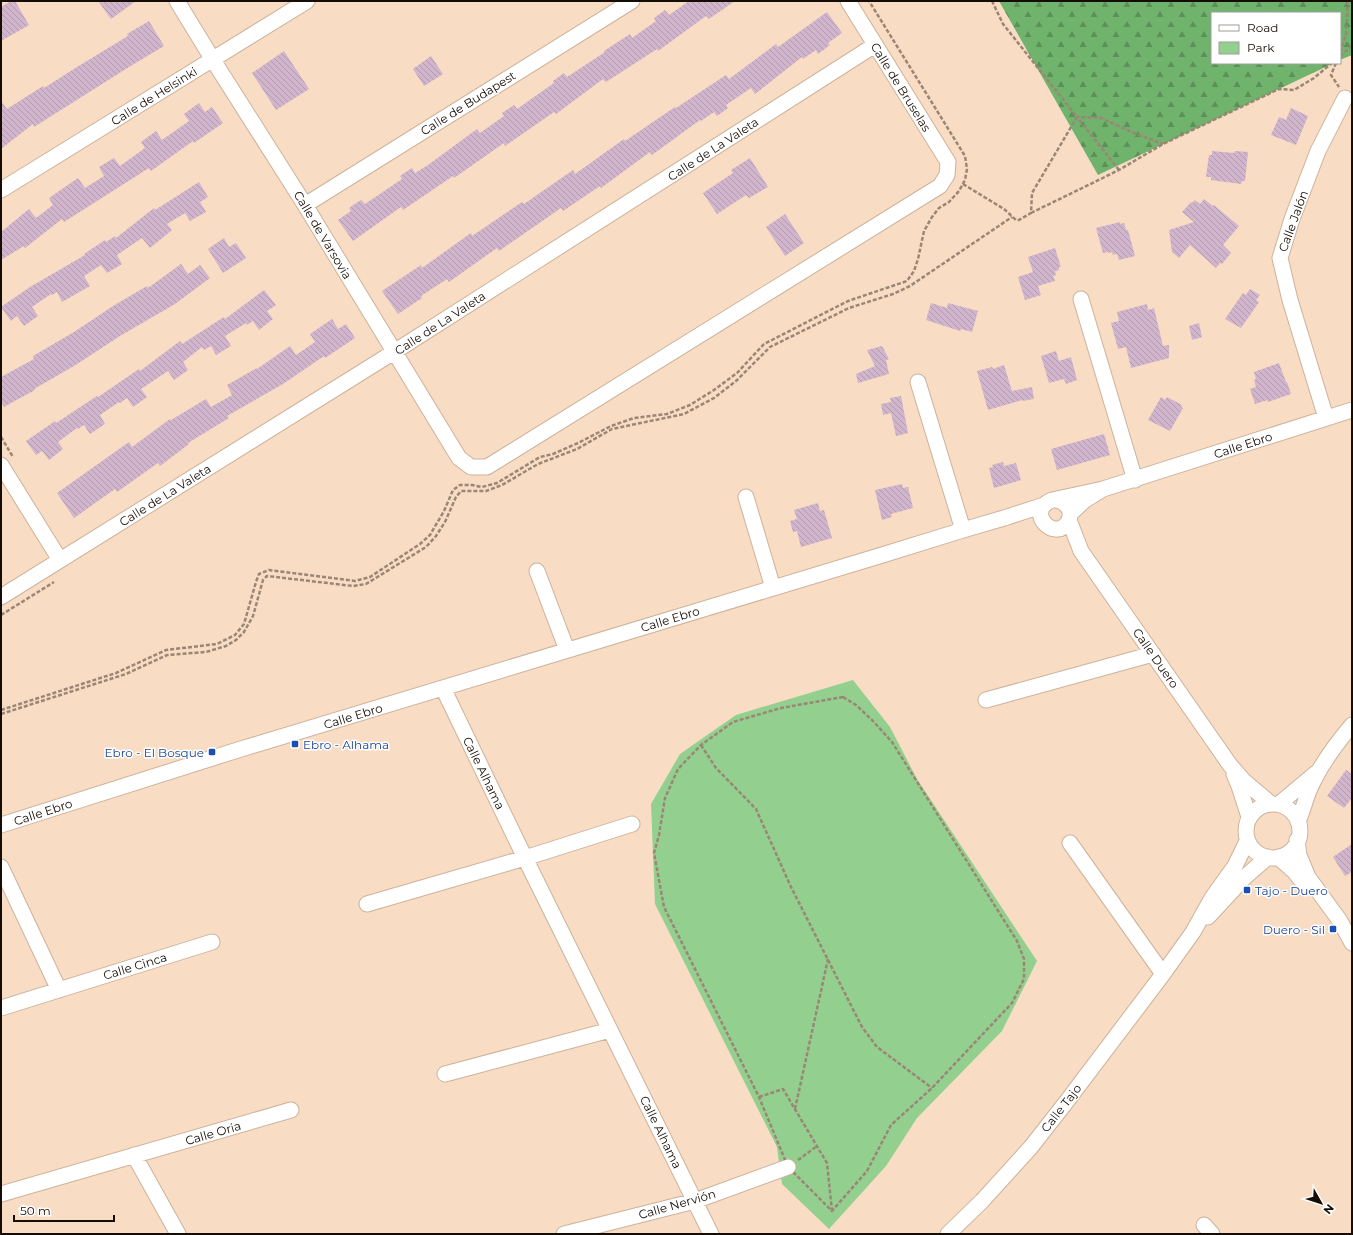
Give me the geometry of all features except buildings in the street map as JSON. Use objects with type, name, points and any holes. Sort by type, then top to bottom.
[{"type":"street","name":"Calle de Varsovia","points":[[177,1],[305,205],[459,458],[471,467]]},
{"type":"street","name":"Calle de Helsinki","points":[[1,190],[307,1]]},
{"type":"street","name":"Calle de Budapest","points":[[305,205],[632,1]]},
{"type":"street","name":"Calle de Bruselas","points":[[471,467],[487,467],[940,186],[948,175],[948,162],[848,1]]},
{"type":"street","name":"Calle de La Valeta","points":[[1,596],[394,352],[875,45]]},
{"type":"street","name":"Calle Jalón","points":[[1326,418],[1290,300],[1280,258],[1318,152],[1345,98]]},
{"type":"street","points":[[1080,299],[1135,480]]},
{"type":"street","points":[[918,382],[962,530]]},
{"type":"street","name":"Calle Ebro","points":[[1,825],[233,752],[1004,518],[1050,502],[1135,480],[1352,410]]},
{"type":"street","points":[[1,465],[60,560]]},
{"type":"street","name":"Calle Ebro","points":[[1070,517],[1084,500],[1103,489]]},
{"type":"street","points":[[746,497],[773,588]]},
{"type":"street","points":[[1062,501],[1069,509],[1070,517],[1065,526],[1059,529],[1047,525],[1040,516],[1041,510],[1050,502],[1062,501]]},
{"type":"street","name":"Calle Duero","points":[[1070,517],[1081,552]]},
{"type":"street","name":"Calle Ebro","points":[[1004,518],[1027,518],[1047,525]]},
{"type":"street","name":"Calle Duero","points":[[1047,525],[1066,538],[1081,552],[1230,765],[1244,781],[1275,804]]},
{"type":"street","points":[[537,571],[567,650]]},
{"type":"street","points":[[986,700],[1153,654]]},
{"type":"street","name":"Calle Alhama","points":[[443,688],[525,858],[711,1234]]},
{"type":"street","points":[[1298,822],[1309,791],[1321,768],[1337,743],[1352,726]]},
{"type":"street","name":"Calle Duero","points":[[1230,765],[1239,786],[1249,817]]},
{"type":"street","points":[[1321,768],[1275,804],[1262,806],[1254,810],[1249,817],[1246,829],[1248,841],[1252,848],[1259,854],[1273,857],[1294,871],[1328,919],[1352,948]]},
{"type":"street","points":[[1273,857],[1286,854],[1293,848],[1299,834],[1298,822],[1295,815],[1290,810],[1275,804]]},
{"type":"street","points":[[367,904],[525,858],[632,824]]},
{"type":"street","points":[[1297,840],[1299,855],[1308,877],[1340,921],[1352,943]]},
{"type":"street","name":"Calle Tajo","points":[[948,1234],[982,1200],[1031,1146],[1163,974],[1193,932],[1212,898],[1235,866],[1248,841]]},
{"type":"street","points":[[1070,843],[1163,974]]},
{"type":"street","name":"Calle Tajo","points":[[1193,932],[1246,876],[1273,857]]},
{"type":"street","points":[[1,867],[59,990]]},
{"type":"street","name":"Calle Cinca","points":[[1,1008],[212,942]]},
{"type":"street","points":[[445,1074],[610,1030]]},
{"type":"street","name":"Calle Oria","points":[[1,1194],[291,1110]]},
{"type":"street","points":[[134,1155],[178,1234]]},
{"type":"street","name":"Calle Nervión","points":[[564,1234],[695,1201],[788,1167]]},
{"type":"path","points":[[992,1],[1003,24],[1119,170]]},
{"type":"path","points":[[1341,49],[1346,35],[1348,1]]},
{"type":"path","points":[[1341,55],[1352,46]]},
{"type":"path","points":[[964,184],[1004,209],[1016,220],[1019,220],[1030,213],[1119,170],[1163,144],[1279,89],[1294,90],[1314,78],[1331,64]]},
{"type":"path","points":[[1336,64],[1331,75],[1345,98]]},
{"type":"path","points":[[1077,117],[1101,118],[1163,144]]},
{"type":"path","points":[[1030,213],[1032,193],[1077,117]]},
{"type":"path","points":[[1,714],[126,674],[167,655],[206,652],[226,646],[236,640],[244,632],[253,616],[263,580],[267,576],[353,586],[366,584],[426,547],[445,522],[456,497],[461,491],[486,491],[502,485],[538,464],[577,450],[612,429],[684,414],[714,398],[736,381],[770,347],[849,308],[893,294],[910,286],[1012,217]]},
{"type":"path","points":[[1,615],[55,581]]},
{"type":"path","points":[[843,697],[856,705],[892,742],[1017,941],[1024,959],[1024,979],[1012,1003],[932,1088],[891,1125],[867,1171],[832,1212],[788,1167],[759,1097],[664,907],[654,853],[659,835],[665,798],[678,769],[702,745],[733,722],[782,708],[843,697]]},
{"type":"path","points":[[702,745],[716,768],[756,809],[791,887],[862,1027],[877,1047],[932,1088]]},
{"type":"path","points":[[794,1108],[828,959]]},
{"type":"path","points":[[759,1097],[783,1089],[827,1163],[832,1212]]},
{"type":"path","points":[[788,1167],[817,1146]]},
{"type":"green space","points":[[999,1],[1352,1],[1352,55],[1341,60],[1341,12],[1211,12],[1211,64],[1332,64],[1098,175]]},
{"type":"green space","points":[[853,680],[890,727],[917,779],[1037,961],[1002,1031],[917,1118],[886,1166],[829,1229],[782,1184],[777,1147],[655,904],[651,804],[680,754],[736,715]]},
{"type":"place","name":"Ebro - Alhama","points":[[295,744]]},
{"type":"place","name":"Ebro - El Bosque","points":[[212,752]]},
{"type":"place","name":"Tajo - Duero","points":[[1247,890]]},
{"type":"place","name":"Duero - Sil","points":[[1333,929]]}]
